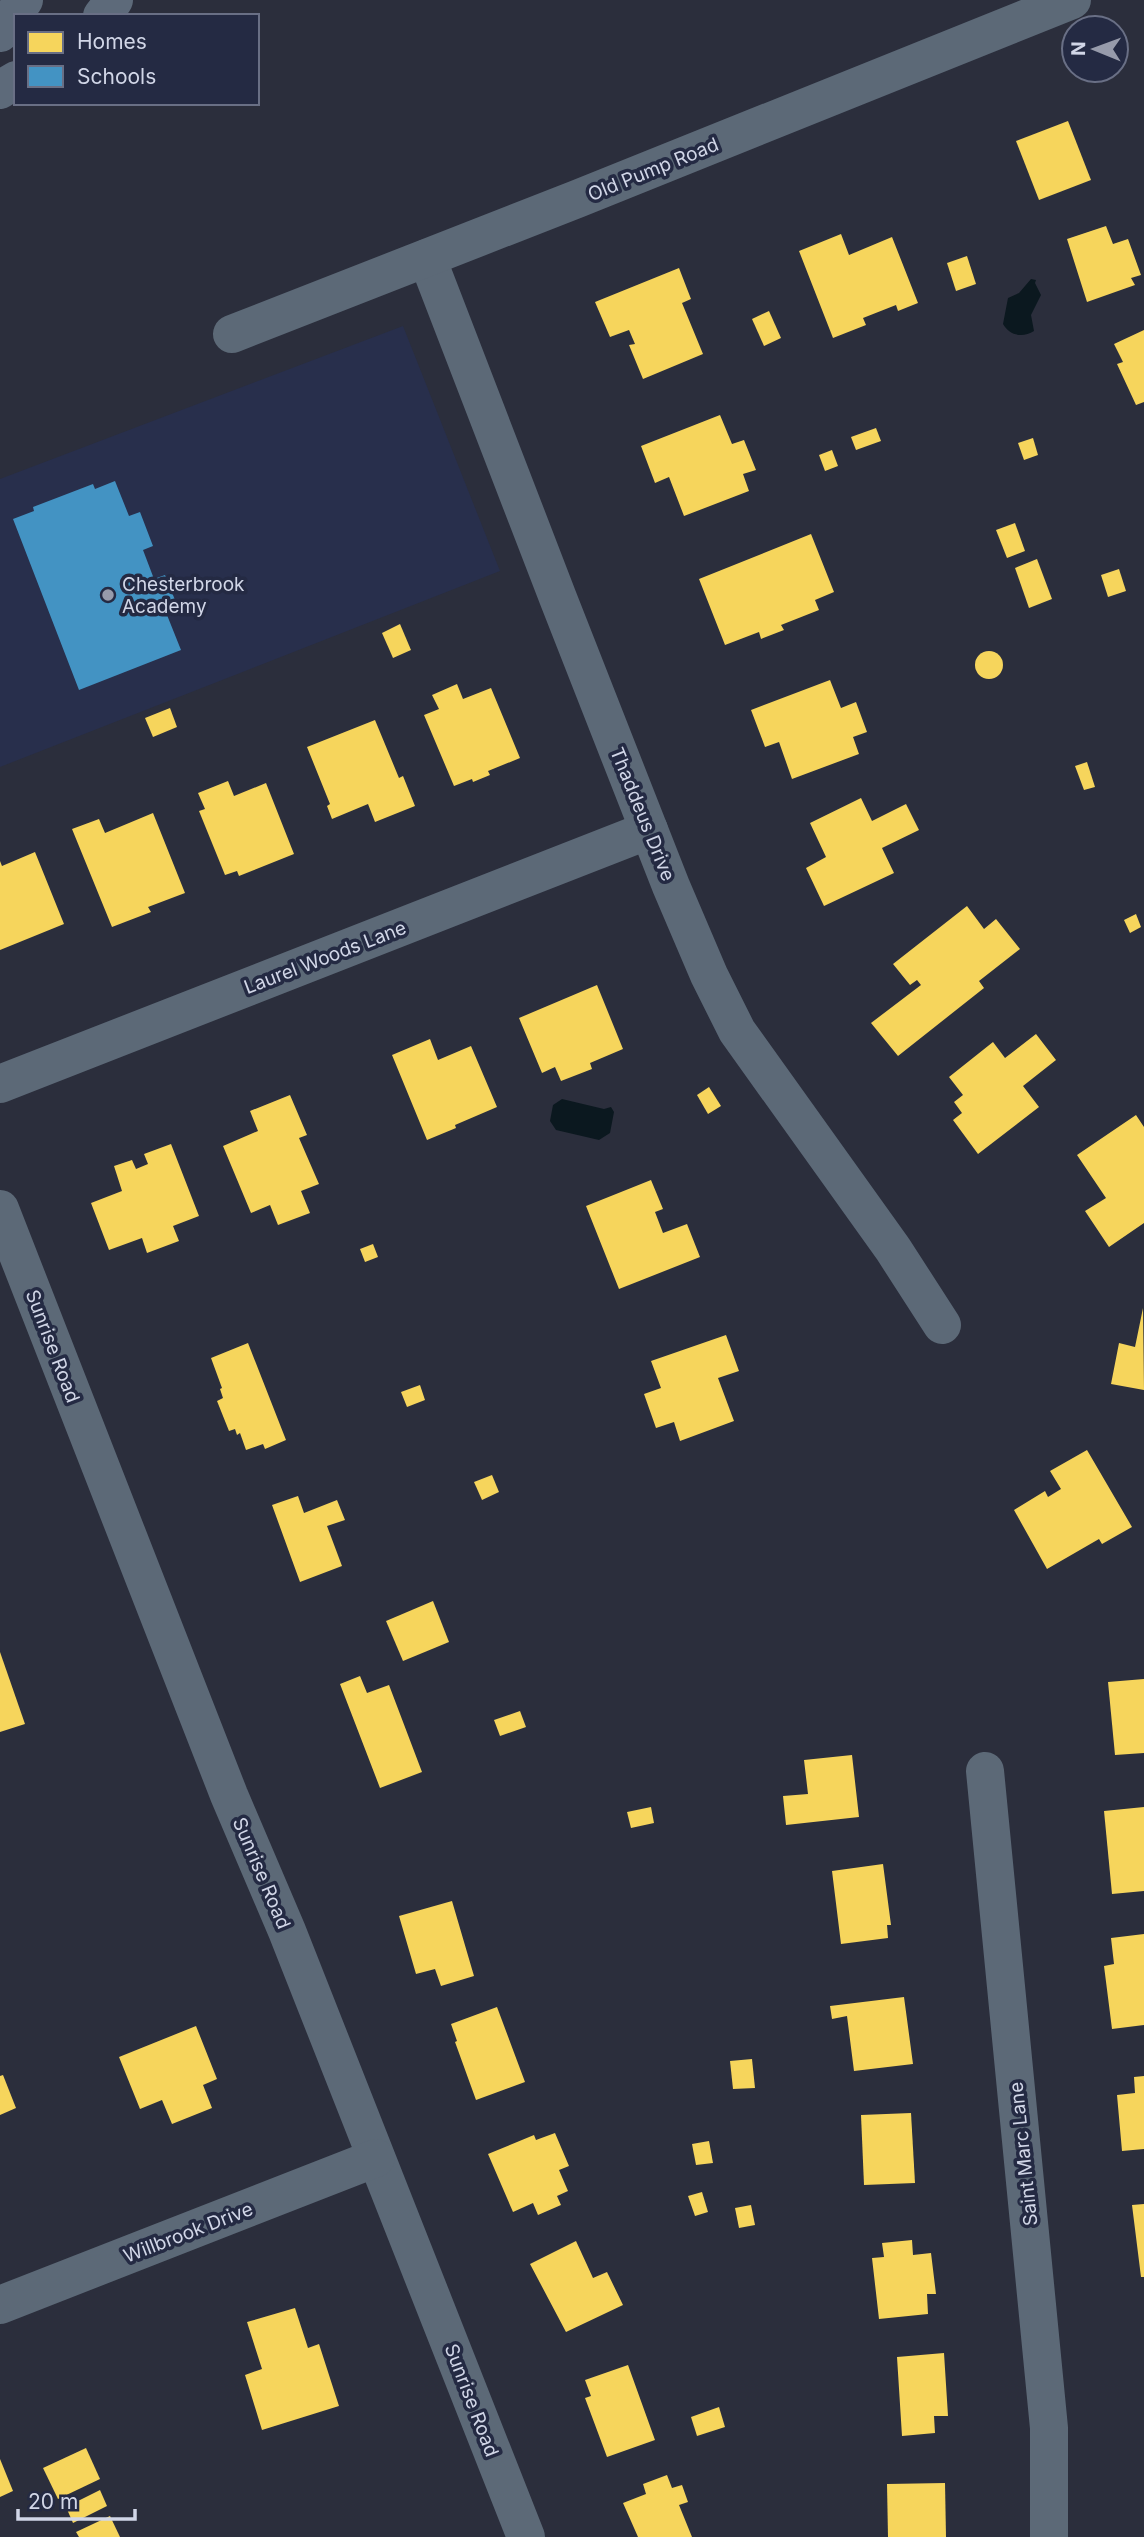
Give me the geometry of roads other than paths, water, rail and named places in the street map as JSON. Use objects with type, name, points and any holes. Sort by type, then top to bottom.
[{"type":"main road","points":[[0,33],[24,0]]},
{"type":"street","name":"Old Pump Road","points":[[232,334],[1072,0]]},
{"type":"street","name":"Thaddeus Drive","points":[[427,258],[649,830],[709,975],[737,1031],[880,1231],[943,1325]]},
{"type":"street","name":"Laurel Woods Lane","points":[[0,1084],[649,830]]},
{"type":"street","name":"Sunrise Road","points":[[0,1209],[214,1758],[287,1931],[526,2537]]},
{"type":"street","name":"Saint Marc Lane","points":[[985,1771],[1049,2428],[1049,2537]]},
{"type":"street","name":"Willbrook Drive","points":[[0,2305],[376,2158]]},
{"type":"place","name":"Chesterbrook Academy","points":[[108,595]]}]
